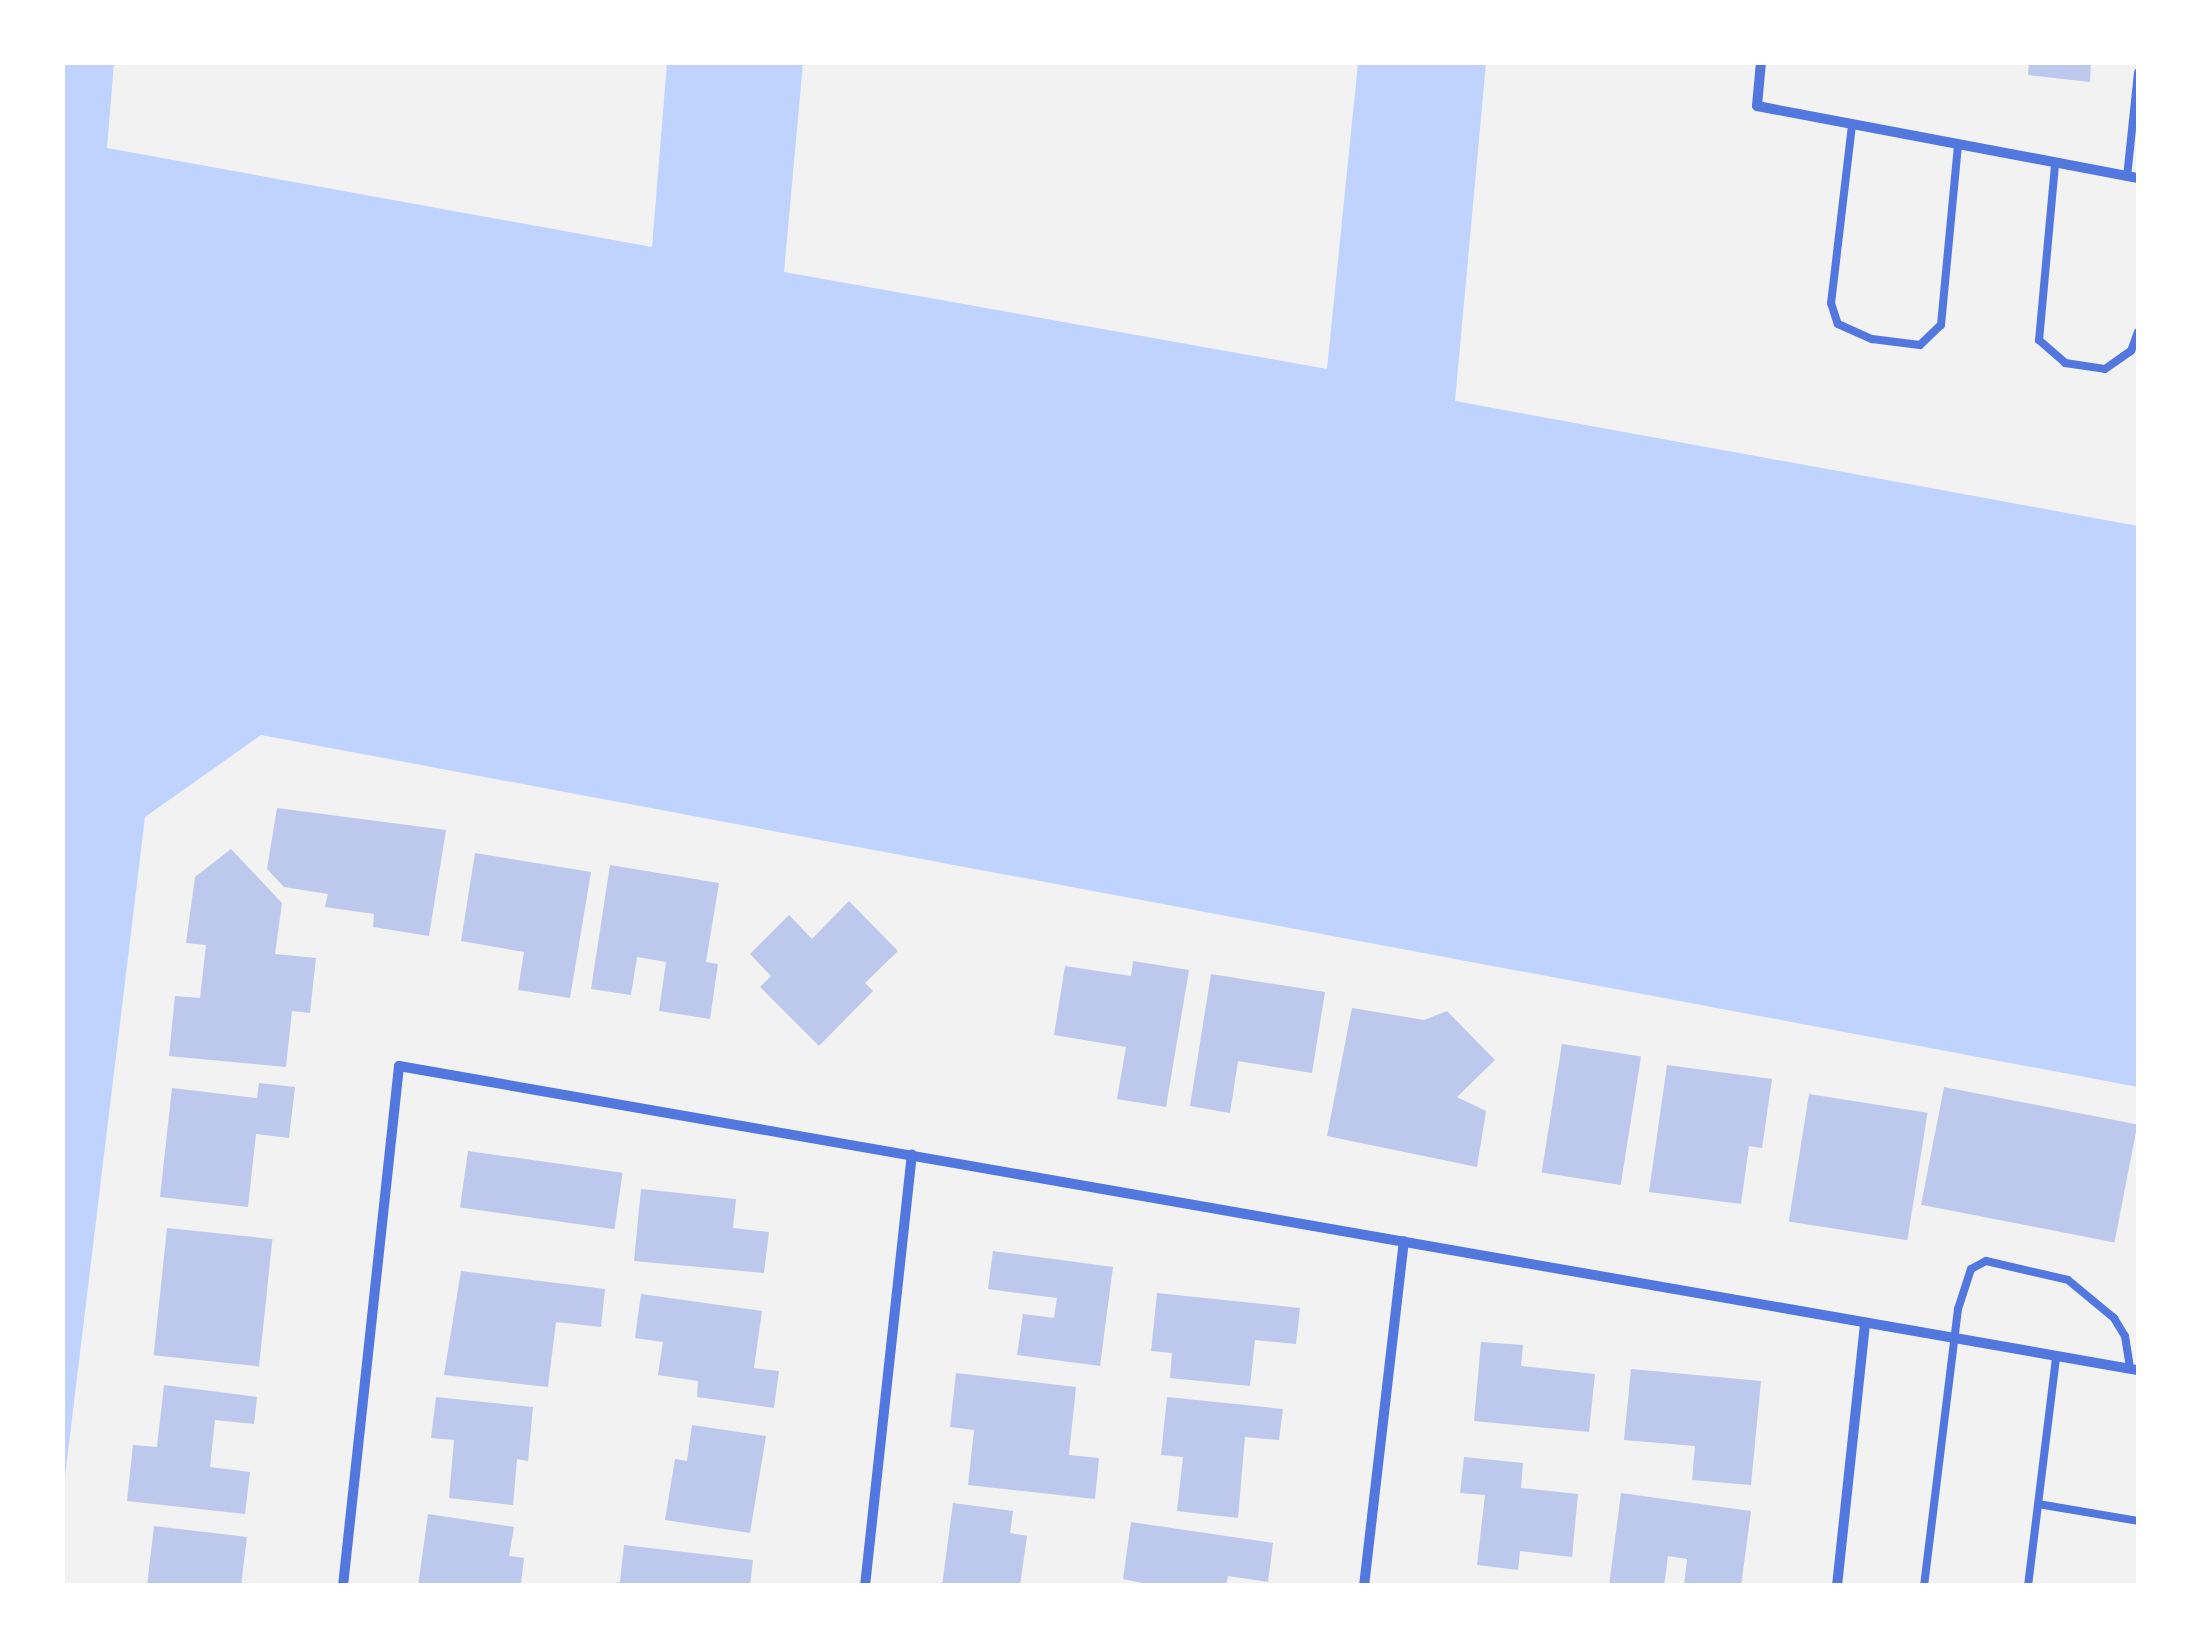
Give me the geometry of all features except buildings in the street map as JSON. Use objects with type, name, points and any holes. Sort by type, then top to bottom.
[{"type":"street","points":[[1761,62],[1757,106],[2133,178]]},
{"type":"street","points":[[343,1586],[398,1066],[2134,1369]]},
{"type":"street","points":[[865,1586],[912,1156]]},
{"type":"street","points":[[1364,1586],[1404,1242]]},
{"type":"street","points":[[1837,1586],[1864,1322]]},
{"type":"lane","points":[[2133,178],[2138,72]]},
{"type":"lane","points":[[1852,125],[1830,302],[1838,324],[1872,339],[1920,345],[1941,325],[1958,146]]},
{"type":"lane","points":[[2055,165],[2039,340],[2066,363],[2105,370],[2130,351],[2138,332]]},
{"type":"lane","points":[[1924,1586],[1963,1282],[1986,1261],[2068,1280],[2095,1297],[2125,1336],[2134,1369]]},
{"type":"lane","points":[[2028,1586],[2056,1358]]},
{"type":"lane","points":[[2038,1504],[2138,1521]]},
{"type":"water","points":[[63,62],[114,63],[107,148],[652,247],[667,63],[803,63],[784,272],[1327,369],[1358,63],[1486,63],[1455,401],[2138,526],[2138,1087],[261,735],[145,817],[63,1493]]}]
